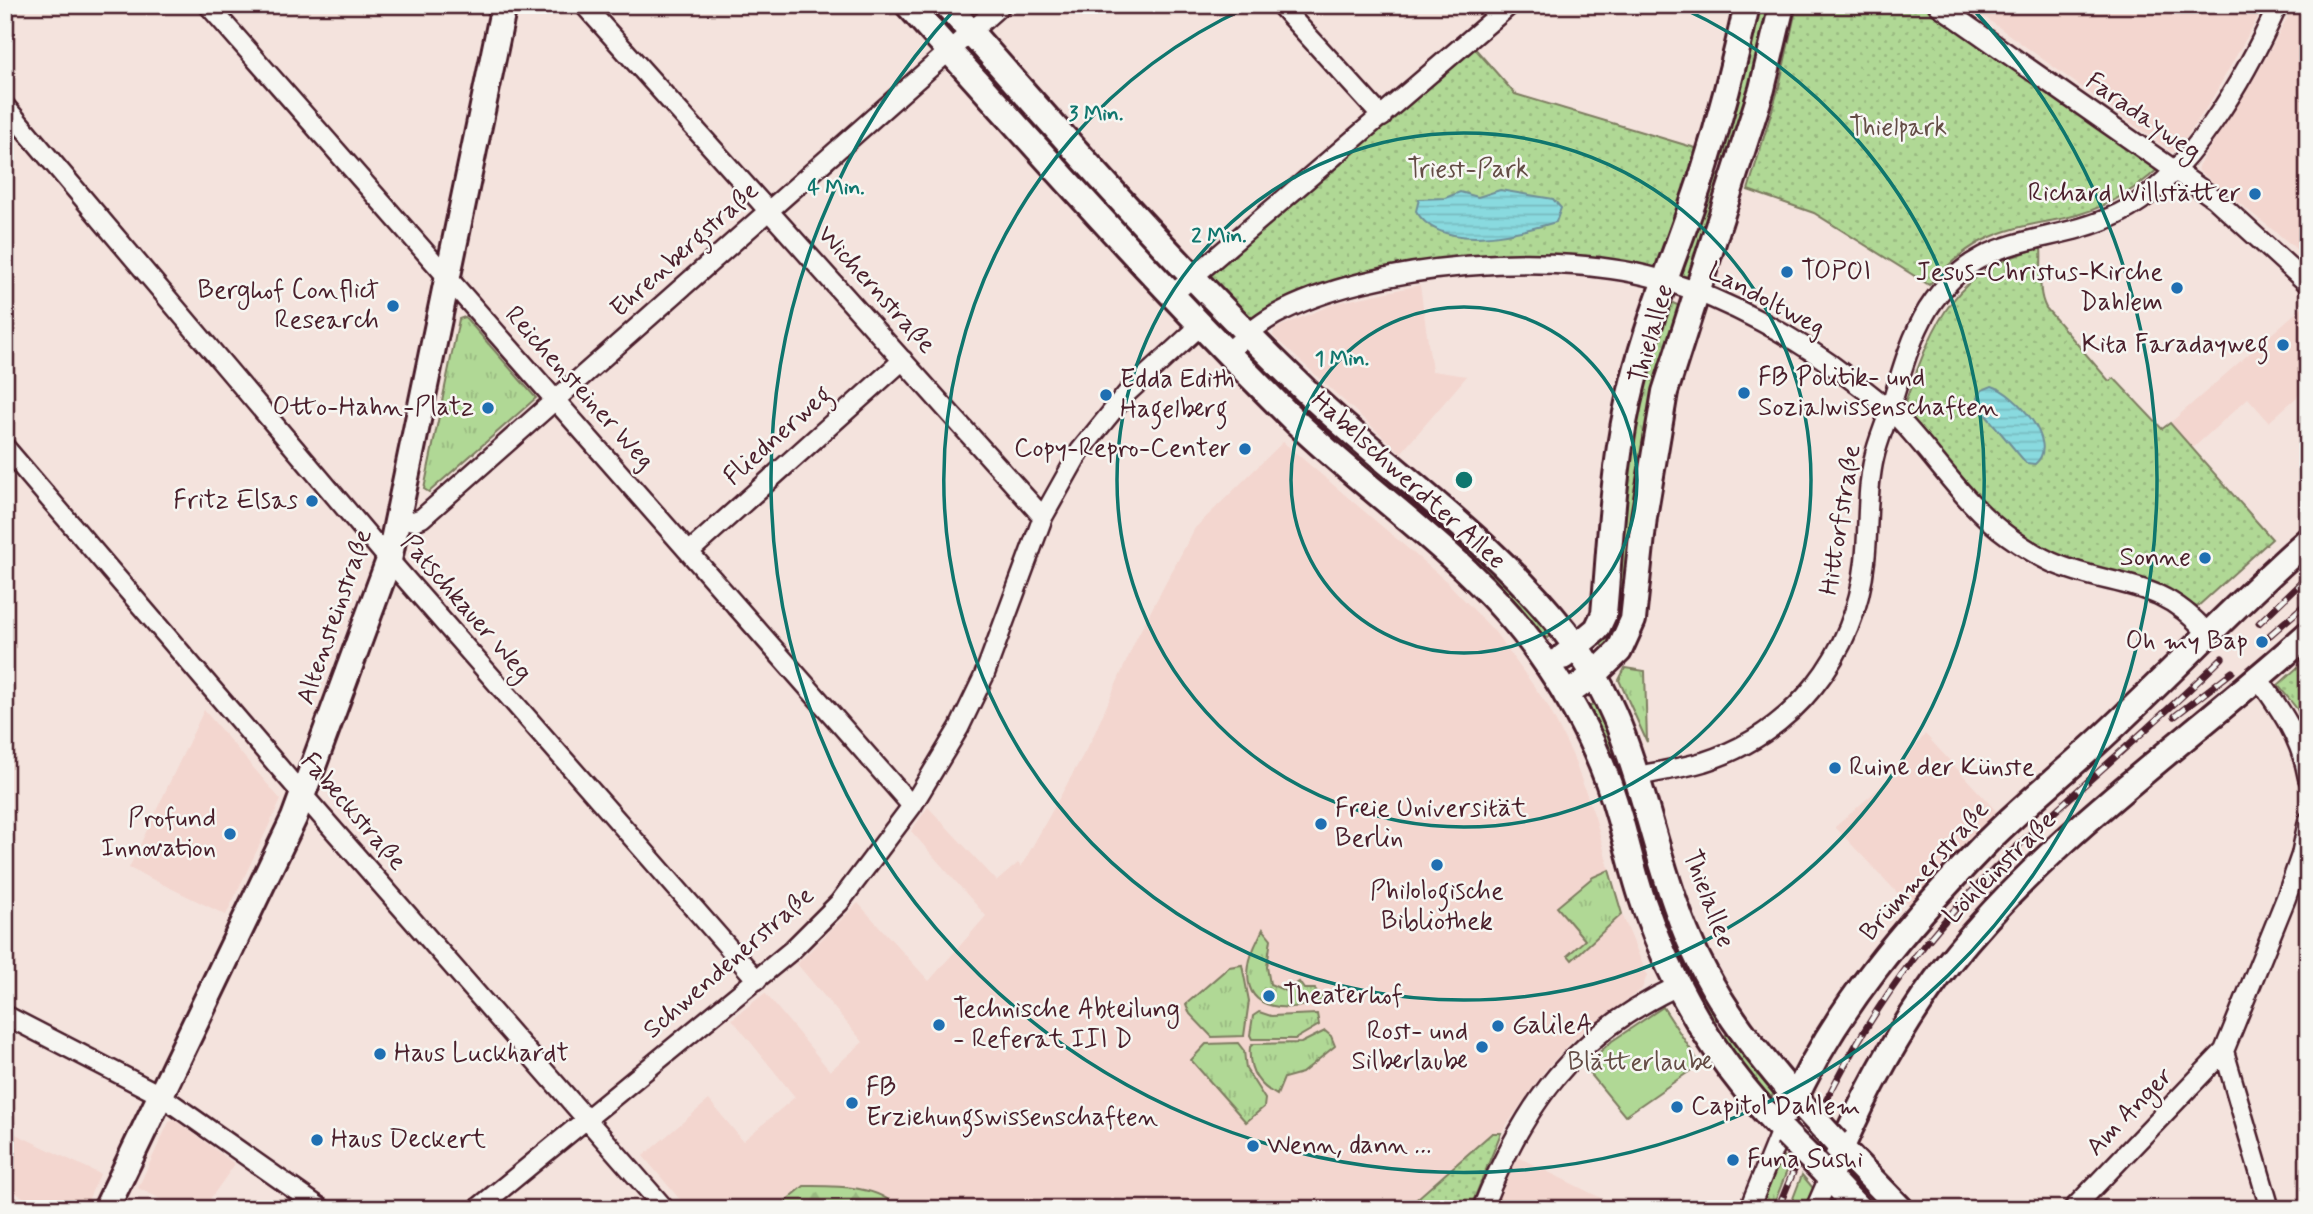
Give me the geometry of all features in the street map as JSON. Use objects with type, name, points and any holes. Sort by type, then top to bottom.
[{"type":"main road","name":"Altensteinstraße","points":[[106,1209],[303,795],[389,560],[504,5]]},
{"type":"main road","name":"Habelschwerdter Allee","points":[[908,5],[1227,353],[1324,448],[1485,588],[1549,667]]},
{"type":"main road","name":"Habelschwerdter Allee","points":[[947,5],[1193,277],[1248,334],[1383,460],[1503,564],[1576,647]]},
{"type":"main road","name":"Thielallee","points":[[1549,667],[1597,629],[1604,614],[1618,450],[1633,382],[1664,280],[1713,140],[1731,80],[1747,5]]},
{"type":"main road","name":"Thielallee","points":[[1566,695],[1594,675],[1619,651],[1633,621],[1654,451],[1665,392],[1758,102],[1782,5]]},
{"type":"main road","name":"Brümmerstraße","points":[[1784,1132],[1843,1011],[1905,932],[1983,845],[2149,694],[2207,633],[2308,540]]},
{"type":"main road","name":"Löhleinstraße","points":[[1826,1174],[1838,1145],[1907,1021],[1984,922],[2039,866],[2308,634]]},
{"type":"main road","name":"Thielallee","points":[[1576,647],[1594,675],[1626,740],[1639,776],[1676,908],[1696,954],[1732,1021],[1797,1101],[1901,1209]]},
{"type":"main road","points":[[1549,667],[1566,695],[1605,775],[1644,906],[1678,986],[1707,1037],[1745,1090],[1859,1209]]},
{"type":"main road","points":[[1707,1037],[1732,1021]]},
{"type":"street","name":"Reichensteiner Weg","points":[[208,5],[446,279],[912,806]]},
{"type":"street","name":"Wichernstraße","points":[[584,5],[1044,517]]},
{"type":"street","name":"Ehrenbergstraße","points":[[398,518],[414,521],[422,518],[1001,5]]},
{"type":"street","points":[[1280,5],[1382,117]]},
{"type":"street","points":[[1172,295],[1510,5]]},
{"type":"street","name":"Faradayweg","points":[[1938,5],[2214,198],[2308,284]]},
{"type":"street","name":"Hittorfstraße","points":[[1639,776],[1702,762],[1746,743],[1789,715],[1826,673],[1841,646],[1860,595],[1874,457],[1917,329],[1929,308],[1962,270],[1988,252],[2012,243],[2090,225],[2120,214],[2176,171],[2240,77],[2278,5]]},
{"type":"street","name":"Patschkauer Weg","points":[[5,106],[389,560],[757,980]]},
{"type":"street","name":"Landoltweg","points":[[1227,353],[1276,314],[1322,294],[1366,280],[1544,264],[1615,269],[1664,280],[1790,338],[1846,375],[1890,410],[1986,517],[2006,534],[2052,562],[2129,582],[2174,603],[2207,633]]},
{"type":"street","name":"Schwendenerstraße","points":[[477,1209],[802,942],[839,903],[912,806],[959,728],[984,676],[1044,517],[1080,451],[1136,383],[1200,325]]},
{"type":"street","name":"Fliednerweg","points":[[689,552],[903,360]]},
{"type":"street","name":"Fabeckstraße","points":[[5,447],[303,795],[665,1209]]},
{"type":"street","points":[[2258,678],[2297,738],[2308,778]]},
{"type":"street","points":[[2270,1209],[2224,1051],[2286,898],[2308,821]]},
{"type":"street","points":[[1482,1209],[1532,1104],[1558,1074],[1603,1031],[1647,1000],[1678,986]]},
{"type":"street","points":[[5,1015],[160,1095],[321,1209]]},
{"type":"street","name":"Am Anger","points":[[2073,1209],[2224,1051]]},
{"type":"street","name":"Brümmerstraße","points":[[1749,1209],[1784,1132]]},
{"type":"street","name":"Löhleinstraße","points":[[1815,1209],[1826,1174]]},
{"type":"shaded area","points":[[1968,5],[2265,5],[2209,104],[2177,151],[2171,152]]},
{"type":"shaded area","points":[[2294,5],[2308,5],[2308,262],[2293,246],[2199,171],[2198,166],[2257,74]]},
{"type":"shaded area","points":[[1420,285],[1432,371],[1467,376],[1401,453],[1273,336],[1274,329],[1336,303]]},
{"type":"shaded area","name":"Kita Faradayweg","points":[[2308,302],[2308,387],[2269,422],[2248,398],[2192,449],[2170,423]]},
{"type":"shaded area","name":"Freie Universität Berlin","points":[[1283,442],[1446,581],[1495,632],[1548,706],[1572,754],[1595,817],[1620,909],[1647,975],[1642,989],[1576,1037],[1545,1070],[1501,1133],[1469,1209],[688,1209],[643,1156],[709,1100],[743,1141],[795,1097],[732,1019],[765,993],[830,1071],[863,1042],[797,964],[858,903],[929,981],[986,916],[911,831],[928,807],[997,881],[1018,863],[1021,867],[1092,739],[1137,637],[1195,528]]},
{"type":"shaded area","points":[[204,710],[281,800],[226,915],[129,868]]},
{"type":"shaded area","points":[[1925,734],[1999,814],[1909,905],[1835,827],[1894,775]]},
{"type":"shaded area","points":[[175,1120],[235,1164],[203,1209],[181,1209],[138,1188],[169,1122]]},
{"type":"shaded area","points":[[5,1129],[100,1174],[84,1209],[47,1209],[5,1188]]},
{"type":"shaded area","points":[[1512,1154],[1615,1205],[1613,1209],[1517,1209],[1494,1199]]},
{"type":"green space","points":[[1757,5],[1774,5],[1733,161],[1717,161]]},
{"type":"green space","name":"Thielpark","points":[[1797,5],[1928,5],[2159,168],[2127,193],[2103,205],[2078,215],[2013,229],[1974,245],[1929,285],[1814,213],[1748,190],[1779,87]]},
{"type":"green space","name":"Triest-Park","points":[[1472,45],[1515,94],[1702,150],[1657,272],[1417,265],[1375,270],[1334,282],[1256,319],[1244,322],[1207,274]]},
{"type":"green space","points":[[986,60],[1181,275],[1170,283],[976,70]]},
{"type":"green space","points":[[1712,174],[1728,176],[1693,279],[1677,274]]},
{"type":"green space","points":[[2041,248],[2041,286],[2046,308],[2109,381],[2114,378],[2162,429],[2170,423],[2272,539],[2197,607],[2161,592],[2070,562],[2029,542],[1970,490],[1902,411],[1934,330],[1964,288],[1984,272],[2009,258]]},
{"type":"green space","points":[[1666,300],[1682,307],[1629,599],[1607,654],[1598,639],[1642,384]]},
{"type":"green space","points":[[465,317],[536,398],[429,492],[424,489],[459,319]]},
{"type":"green space","points":[[1250,346],[1557,631],[1540,643],[1239,358]]},
{"type":"green space","points":[[2308,658],[2308,732],[2297,709],[2278,685]]},
{"type":"green space","points":[[1625,668],[1645,671],[1647,742],[1619,680]]},
{"type":"green space","points":[[1601,699],[1719,1018],[1713,1022],[1709,1022],[1687,988],[1583,711]]},
{"type":"green space","points":[[1609,870],[1622,914],[1572,960],[1568,955],[1585,940],[1557,907],[1593,877]]},
{"type":"green space","points":[[1263,929],[1271,939],[1267,967],[1270,984],[1286,991],[1299,982],[1304,989],[1315,989],[1324,1000],[1298,1007],[1272,1006],[1253,993],[1249,981],[1250,960]]},
{"type":"green space","points":[[1242,965],[1249,1001],[1244,1036],[1212,1037],[1190,1014],[1186,1004],[1229,967]]},
{"type":"green space","name":"Blätterlaube","points":[[1663,1007],[1700,1064],[1625,1116],[1584,1066],[1612,1041]]},
{"type":"green space","points":[[1259,1012],[1271,1016],[1317,1014],[1319,1025],[1295,1039],[1252,1039],[1250,1035],[1253,1016]]},
{"type":"green space","points":[[1325,1031],[1331,1036],[1335,1046],[1302,1073],[1284,1078],[1277,1095],[1255,1076],[1250,1055],[1250,1047],[1253,1044],[1301,1043]]},
{"type":"green space","points":[[1732,1031],[1776,1087],[1768,1106],[1718,1040]]},
{"type":"green space","points":[[1238,1043],[1244,1051],[1246,1069],[1265,1099],[1264,1107],[1246,1122],[1191,1060],[1206,1044]]},
{"type":"green space","points":[[1492,1133],[1501,1133],[1470,1209],[1415,1209],[1411,1204]]},
{"type":"green space","points":[[1783,1156],[1790,1163],[1772,1209],[1757,1209],[1779,1157]]},
{"type":"green space","points":[[1802,1175],[1813,1188],[1806,1209],[1789,1209]]},
{"type":"green space","points":[[804,1186],[867,1191],[880,1195],[898,1209],[776,1209]]},
{"type":"water","points":[[1500,190],[1553,199],[1561,208],[1556,222],[1502,235],[1462,236],[1444,232],[1428,224],[1416,211],[1419,199],[1445,198],[1460,192],[1478,197]]},
{"type":"water","points":[[1992,386],[2002,390],[2023,408],[2039,432],[2042,455],[2035,464],[2026,463],[1979,407],[1978,397],[1982,390]]},
{"type":"railway","points":[[2259,623],[2308,576]]},
{"type":"railway","points":[[2270,635],[2308,602]]},
{"type":"railway","points":[[1778,1209],[1834,1085],[1879,1008],[1932,935],[2026,838],[2222,658]]},
{"type":"railway","points":[[2175,716],[2232,672]]},
{"type":"place","name":"Richard Willstätter","points":[[2255,194]]},
{"type":"place","name":"TOPOI","points":[[1787,272]]},
{"type":"place","name":"Jesus-Christus-Kirche Dahlem","points":[[2177,288]]},
{"type":"place","name":"Berghof Conflict Research","points":[[393,306]]},
{"type":"place","name":"Kita Faradayweg","points":[[2283,345]]},
{"type":"place","name":"FB Politik- und Sozialwissenschaften","points":[[1744,393]]},
{"type":"place","name":"Edda Edith Hagelberg","points":[[1106,395]]},
{"type":"place","name":"Otto-Hahn-Platz","points":[[488,408]]},
{"type":"place","name":"Copy-Repro-Center","points":[[1245,449]]},
{"type":"place","name":"Fritz Elsas","points":[[312,501]]},
{"type":"place","name":"Sonne","points":[[2205,558]]},
{"type":"place","name":"Oh my Bap","points":[[2262,642]]},
{"type":"place","name":"Ruine der Künste","points":[[1835,768]]},
{"type":"place","name":"Freie Universität Berlin","points":[[1321,824]]},
{"type":"place","name":"Profund Innovation","points":[[230,834]]},
{"type":"place","name":"Philologische Bibliothek","points":[[1437,865]]},
{"type":"place","name":"Theaterhof","points":[[1269,996]]},
{"type":"place","name":"Technische Abteilung - Referat III D","points":[[939,1025]]},
{"type":"place","name":"GalileA","points":[[1498,1026]]},
{"type":"place","name":"Rost- und Silberlaube","points":[[1482,1047]]},
{"type":"place","name":"Haus Luckhardt","points":[[380,1054]]},
{"type":"place","name":"FB Erziehungswissenschaften","points":[[852,1103]]},
{"type":"place","name":"Capitol Dahlem","points":[[1677,1107]]},
{"type":"place","name":"Haus Deckert","points":[[317,1140]]},
{"type":"place","name":"Wenn, dann …","points":[[1253,1146]]},
{"type":"place","name":"Funa Sushi","points":[[1733,1160]]}]
